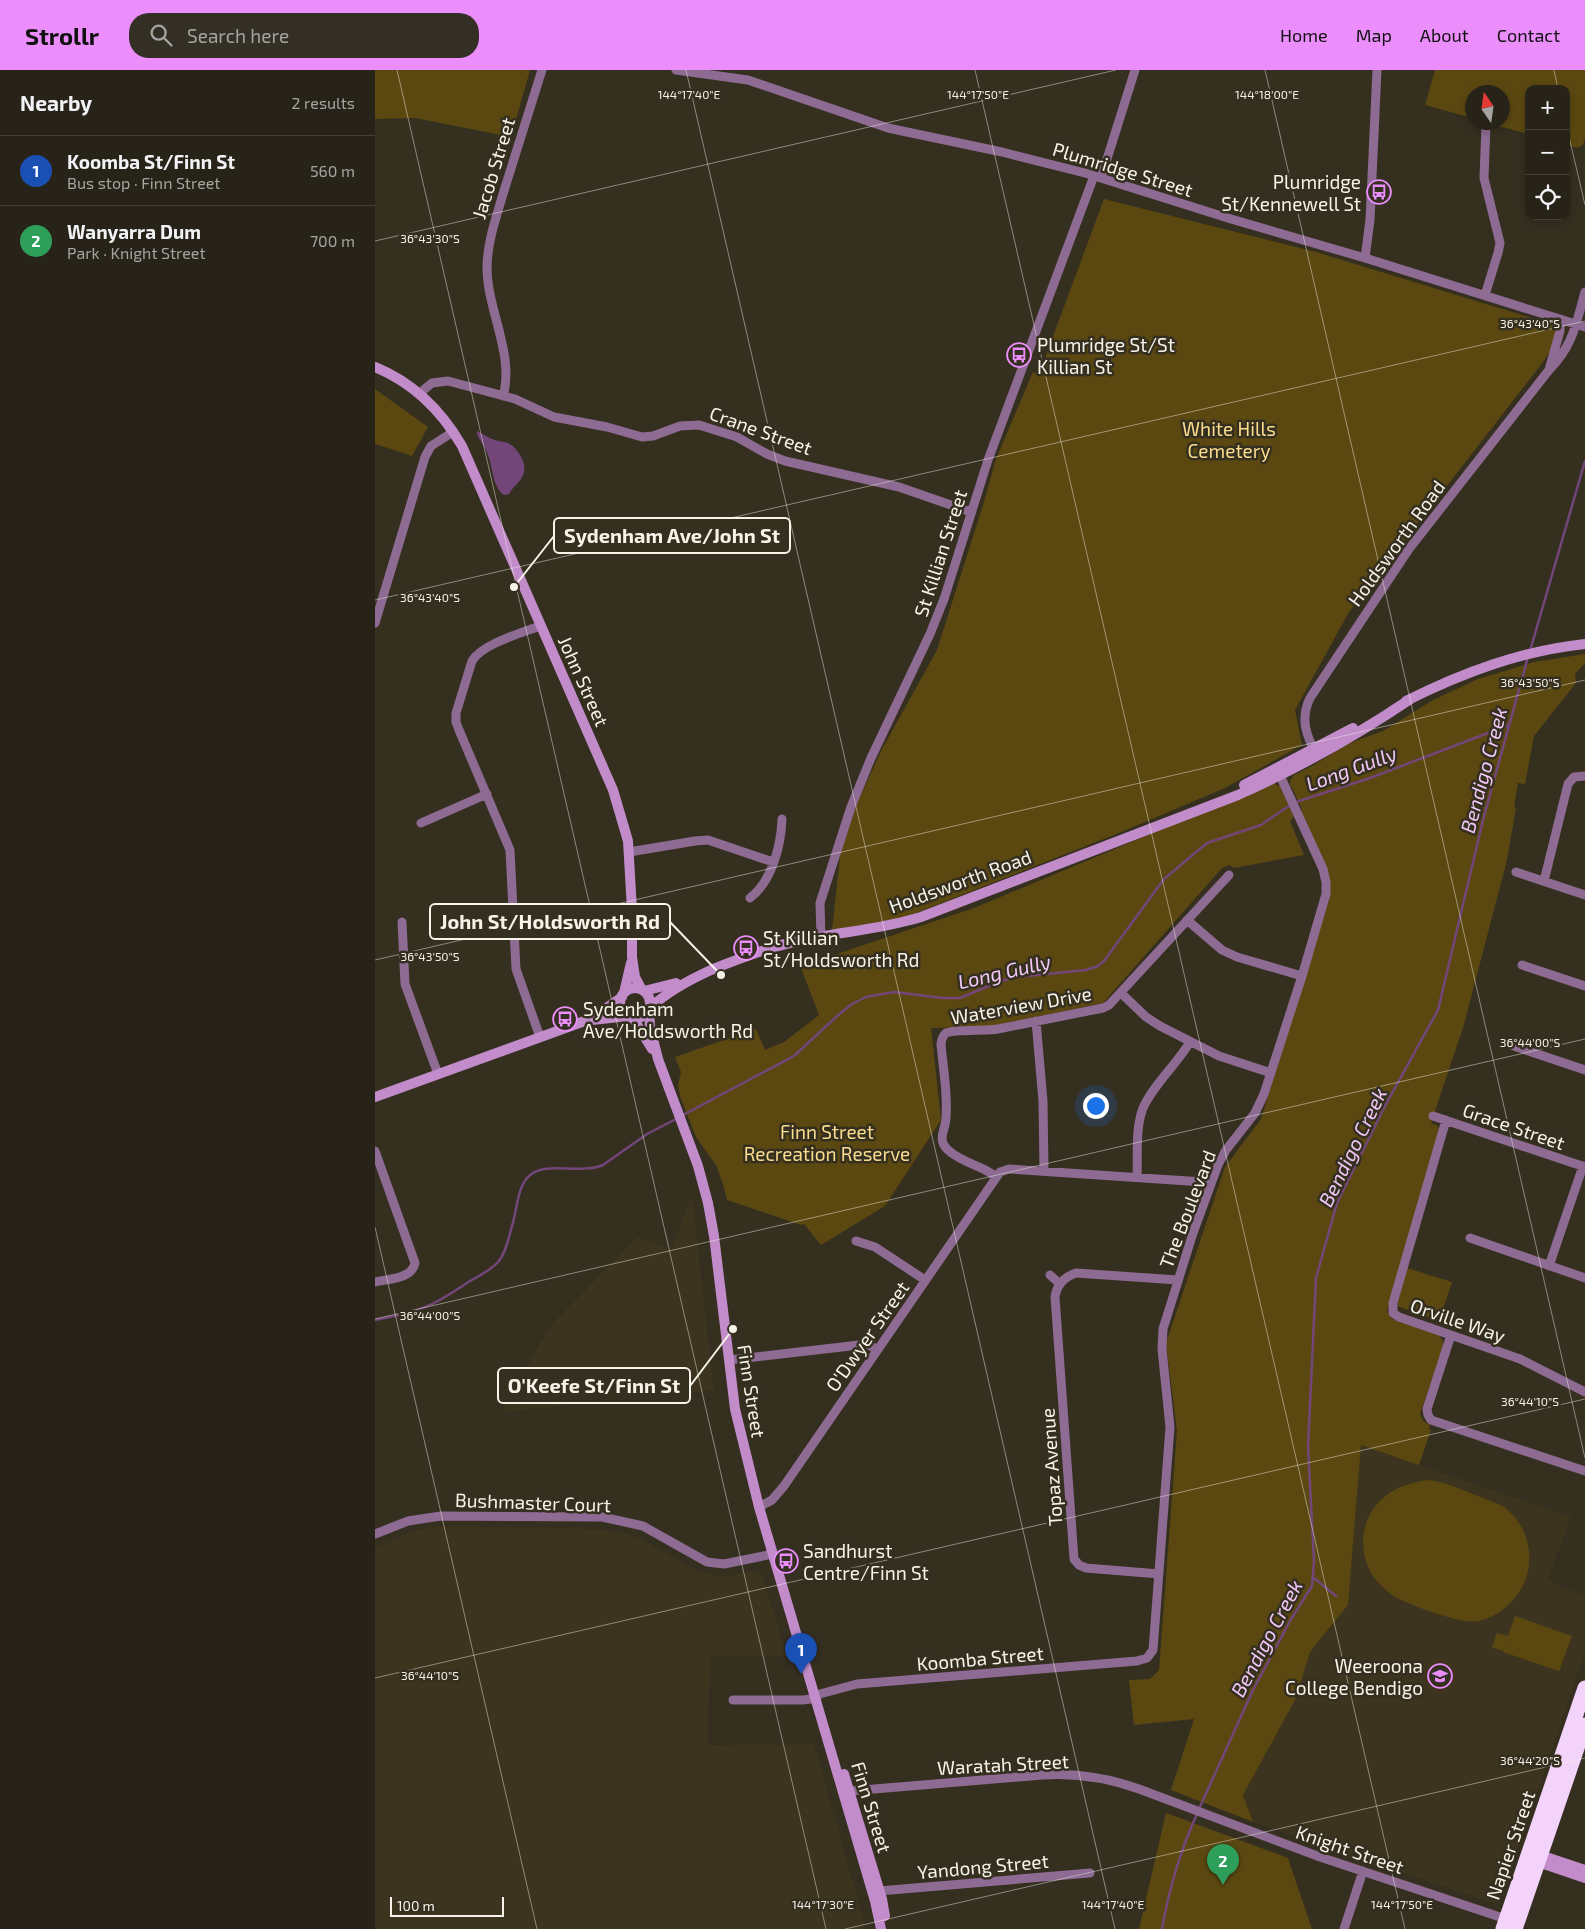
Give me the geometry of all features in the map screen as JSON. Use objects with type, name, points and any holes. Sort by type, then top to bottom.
[{"type":"highway","name":"Napier Street","points":[[1534,1857],[1585,1688]]},
{"type":"highway","name":"Napier Street","points":[[1508,1926],[1585,1725]]},
{"type":"street","name":"Jacob Street","points":[[503,396],[505,362],[489,283],[487,258],[496,218],[542,70]]},
{"type":"street","name":"Plumridge Street","points":[[677,70],[740,74],[888,128],[1002,152],[1097,177],[1581,326]]},
{"type":"street","name":"St Killian Street","points":[[821,937],[820,903],[851,807],[871,758],[938,617],[994,443],[1097,177],[1135,70]]},
{"type":"street","points":[[1365,258],[1370,220],[1377,70]]},
{"type":"street","points":[[1485,295],[1499,253],[1500,243],[1484,178],[1486,130]]},
{"type":"street","name":"Holdsworth Road","points":[[1315,752],[1304,724],[1306,708],[1310,698],[1409,549],[1549,370],[1566,351],[1581,326],[1585,292]]},
{"type":"street","name":"Holdsworth Road","points":[[1549,370],[1560,331],[1560,319]]},
{"type":"street","points":[[375,367],[421,393],[453,432],[431,446],[425,457],[375,623]]},
{"type":"street","name":"Crane Street","points":[[421,393],[432,383],[442,380],[519,401],[554,417],[607,427],[642,437],[659,434],[680,426],[699,426],[743,439],[767,454],[785,461],[906,490],[971,512]]},
{"type":"street","name":"John Street","points":[[453,432],[473,471],[613,790],[626,829],[632,910],[632,957],[636,979],[643,990]]},
{"type":"street","points":[[539,1037],[516,968],[510,850],[458,726],[456,717],[475,656],[488,647],[540,626]]},
{"type":"street","name":"Holdsworth Road","points":[[643,990],[668,986],[696,977],[784,944],[884,927],[932,913],[1174,819],[1278,772],[1412,698],[1460,675],[1501,660],[1565,646],[1585,644]]},
{"type":"street","name":"The Boulevard","points":[[1147,1658],[1154,1646],[1170,1427],[1161,1342],[1163,1329],[1177,1280],[1211,1184],[1222,1158],[1255,1113],[1271,1073],[1325,900],[1326,888],[1323,869],[1278,772]]},
{"type":"street","points":[[1544,882],[1568,784],[1574,778],[1585,776]]},
{"type":"street","points":[[421,823],[487,794]]},
{"type":"street","points":[[750,898],[764,884],[780,842],[782,820]]},
{"type":"street","points":[[629,852],[695,840],[708,840],[773,862]]},
{"type":"street","points":[[1516,872],[1585,895]]},
{"type":"street","name":"Waterview Drive","points":[[995,1176],[987,1170],[969,1164],[958,1157],[943,1142],[942,1133],[947,1116],[941,1041],[945,1034],[951,1031],[986,1031],[1103,1008],[1109,1005],[1229,875]]},
{"type":"street","points":[[1187,920],[1222,950],[1237,957],[1302,976]]},
{"type":"street","points":[[402,922],[405,984],[438,1074]]},
{"type":"street","name":"John Street","points":[[623,995],[632,957]]},
{"type":"street","points":[[1522,965],[1585,986]]},
{"type":"street","name":"Holdsworth Road","points":[[649,1009],[662,996],[696,977]]},
{"type":"street","points":[[375,1097],[582,1022],[599,1013],[633,988],[643,990],[650,998],[649,1009],[642,1017],[612,1017],[582,1022]]},
{"type":"street","points":[[1121,993],[1151,1021],[1190,1042],[1227,1059],[1271,1073]]},
{"type":"street","points":[[623,995],[621,1010],[630,1017]]},
{"type":"street","name":"Finn Street","points":[[649,1009],[650,1027],[658,1059],[699,1170],[711,1213],[737,1419],[759,1506],[887,1929]]},
{"type":"street","name":"Finn Street","points":[[630,1017],[658,1059]]},
{"type":"street","points":[[1036,1021],[1043,1101],[1044,1171]]},
{"type":"street","points":[[1137,1177],[1139,1128],[1143,1108],[1190,1042]]},
{"type":"street","points":[[1505,1043],[1585,1070]]},
{"type":"street","name":"Grace Street","points":[[1433,1116],[1584,1166]]},
{"type":"street","name":"Orville Way","points":[[1446,1120],[1392,1307],[1393,1313],[1399,1317],[1527,1362],[1585,1392]]},
{"type":"street","points":[[375,1151],[413,1254],[415,1266],[408,1275],[375,1282]]},
{"type":"street","points":[[1549,1266],[1584,1166]]},
{"type":"street","points":[[995,1176],[1007,1169],[1137,1177],[1211,1184]]},
{"type":"street","name":"O'Dwyer Street","points":[[759,1506],[772,1500],[782,1489],[995,1176]]},
{"type":"street","points":[[1470,1238],[1585,1278]]},
{"type":"street","points":[[856,1241],[875,1247],[925,1280]]},
{"type":"street","points":[[1049,1275],[1060,1284],[1071,1275],[1081,1273],[1177,1280]]},
{"type":"street","name":"Topaz Avenue","points":[[1060,1284],[1056,1292],[1055,1301],[1074,1559],[1079,1565],[1086,1568],[1159,1574]]},
{"type":"street","points":[[1451,1335],[1427,1408],[1428,1416],[1431,1420],[1585,1471]]},
{"type":"street","points":[[729,1360],[859,1345],[869,1345],[876,1349]]},
{"type":"street","name":"Bushmaster Court","points":[[375,1534],[408,1521],[435,1516],[602,1518],[643,1526],[707,1562],[724,1564],[773,1554]]},
{"type":"street","name":"Koomba Street","points":[[733,1700],[803,1700],[838,1688],[857,1684],[1131,1662],[1147,1658]]},
{"type":"street","name":"Waratah Street","points":[[846,1792],[1064,1774],[1109,1780],[1183,1806]]},
{"type":"street","name":"Knight Street","points":[[1183,1806],[1508,1926]]},
{"type":"street","points":[[1534,1857],[1585,1870]]},
{"type":"street","points":[[1534,1857],[1585,1878]]},
{"type":"street","points":[[1344,1929],[1363,1871]]},
{"type":"street","name":"Yandong Street","points":[[876,1891],[1090,1873]]},
{"type":"street","name":"Finn Street","points":[[876,1891],[881,1929]]},
{"type":"shaded area","points":[[477,431],[497,441],[510,444],[522,458],[523,475],[509,494],[504,495],[497,487],[490,460]]},
{"type":"shaded area","points":[[692,1196],[714,1390],[502,1412],[550,1326],[638,1237],[671,1250]]},
{"type":"shaded area","name":"Weeroona College Bendigo","points":[[1361,1445],[1571,1517],[1548,1580],[1585,1596],[1585,1652],[1500,1901],[1496,1904],[1253,1822],[1243,1795],[1295,1700],[1310,1652],[1348,1605]]},
{"type":"shaded area","points":[[430,1527],[578,1528],[621,1532],[639,1538],[696,1570],[728,1577],[750,1571],[762,1575],[787,1656],[710,1656],[708,1745],[814,1744],[866,1929],[375,1929],[375,1548],[411,1532]]},
{"type":"green space","points":[[375,70],[530,70],[511,137],[415,118],[375,119]]},
{"type":"green space","points":[[1435,70],[1585,70],[1585,138],[1583,145],[1577,148],[1570,146],[1570,85],[1525,85],[1525,133],[1510,129],[1510,85],[1465,85],[1465,116],[1425,105]]},
{"type":"green space","name":"White Hills Cemetery","points":[[1104,199],[1316,252],[1558,326],[1550,352],[1349,612],[1295,710],[1302,745],[1225,788],[1119,833],[906,917],[832,931],[842,837],[882,749],[937,650],[996,459],[1033,372],[1039,374]]},
{"type":"green space","points":[[375,389],[428,427],[412,456],[375,444]]},
{"type":"green space","points":[[1585,654],[1585,663],[1575,674],[1576,683],[1534,736],[1525,784],[1518,783],[1514,807],[1516,808],[1507,860],[1463,1028],[1431,1123],[1438,1126],[1439,1130],[1387,1311],[1392,1319],[1439,1335],[1443,1341],[1443,1347],[1420,1414],[1423,1421],[1430,1425],[1429,1429],[1431,1430],[1419,1465],[1361,1445],[1348,1605],[1310,1652],[1295,1700],[1243,1795],[1253,1822],[1171,1790],[1194,1719],[1134,1725],[1129,1680],[1150,1679],[1159,1670],[1177,1431],[1166,1343],[1225,1167],[1261,1119],[1329,900],[1330,892],[1301,812],[1302,810],[1292,787],[1290,787],[1290,781],[1294,775],[1347,744],[1383,731],[1433,700],[1478,679],[1534,662]]},
{"type":"green space","name":"Finn Street Recreation Reserve","points":[[1272,783],[1280,786],[1294,817],[1290,821],[1304,855],[1234,868],[1229,865],[1222,868],[1103,1003],[986,1027],[931,1028],[941,1120],[885,1206],[821,1245],[804,1224],[801,1225],[727,1200],[716,1165],[696,1137],[680,1096],[678,1085],[681,1072],[675,1057],[756,1029],[765,1050],[784,1042],[819,1015],[798,960],[828,957],[974,908]]},
{"type":"green space","points":[[1407,1268],[1452,1282],[1439,1321],[1397,1306]]},
{"type":"green space","points":[[1426,1480],[1448,1484],[1504,1507],[1522,1528],[1529,1554],[1529,1567],[1525,1580],[1519,1592],[1510,1603],[1491,1617],[1478,1621],[1460,1620],[1434,1613],[1409,1603],[1384,1589],[1373,1576],[1368,1566],[1363,1544],[1364,1532],[1371,1512],[1378,1503],[1396,1489]]},
{"type":"green space","points":[[1515,1616],[1572,1636],[1559,1671],[1503,1652],[1508,1638],[1503,1651],[1492,1647],[1497,1633],[1508,1636]]},
{"type":"green space","points":[[1166,1813],[1288,1858],[1312,1929],[1139,1929]]},
{"type":"waterway","name":"Bendigo Creek","points":[[1530,651],[1585,461]]},
{"type":"waterway","name":"Bendigo Creek","points":[[1199,1809],[1253,1690],[1290,1621],[1312,1586],[1314,1561],[1308,1447],[1316,1278],[1337,1203],[1386,1104],[1438,1010],[1483,820],[1528,657]]},
{"type":"waterway","name":"Long Gully","points":[[683,1115],[794,1056],[837,1016],[852,1004],[866,997],[894,992],[943,998],[960,998],[1001,981],[1017,977],[1086,970],[1098,966],[1104,961],[1164,879],[1207,843],[1261,825],[1299,801],[1370,778],[1509,725]]},
{"type":"waterway","name":"Long Gully","points":[[375,1320],[413,1311],[434,1303],[485,1273],[495,1265],[501,1258],[507,1245],[522,1186],[529,1176],[536,1171],[553,1168],[584,1169],[603,1165],[647,1134],[678,1118]]},
{"type":"waterway","points":[[1314,1578],[1336,1596]]},
{"type":"waterway","name":"Bendigo Creek","points":[[1162,1929],[1176,1870],[1197,1814]]},
{"type":"place","name":"Plumridge St/Kennewell St","points":[[1379,192]]},
{"type":"place","name":"Plumridge St/St Killian St","points":[[1019,355]]},
{"type":"place","name":"Sydenham Ave/John St","points":[[514,587]]},
{"type":"place","name":"St Killian St/Holdsworth Rd","points":[[746,948]]},
{"type":"place","name":"John St/Holdsworth Rd","points":[[721,975]]},
{"type":"place","name":"Sydenham Ave/Holdsworth Rd","points":[[565,1019]]},
{"type":"place","name":"O'Keefe St/Finn St","points":[[733,1329]]},
{"type":"place","name":"Sandhurst Centre/Finn St","points":[[786,1561]]},
{"type":"place","name":"Koomba St/Finn St","points":[[801,1674]]},
{"type":"place","name":"Weeroona College Bendigo","points":[[1440,1676]]},
{"type":"place","name":"Wanyarra Dum","points":[[1223,1885]]}]
